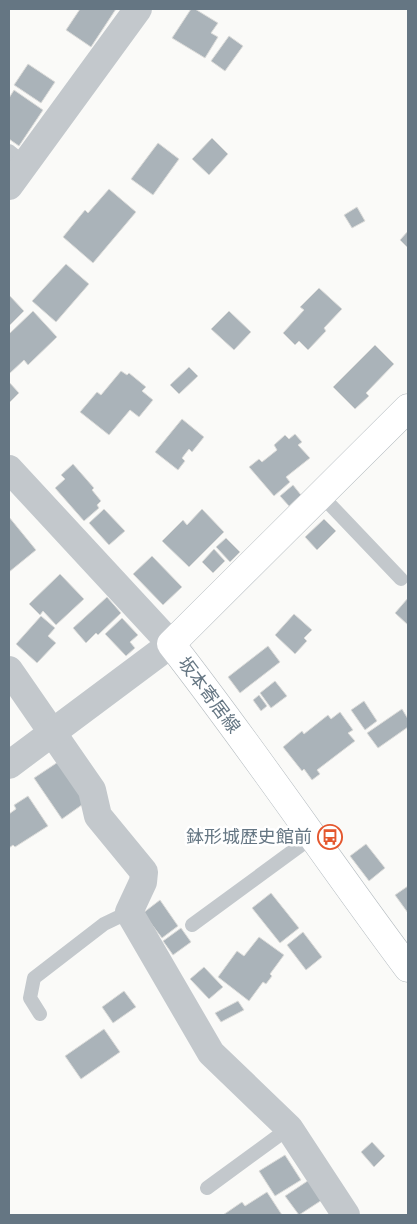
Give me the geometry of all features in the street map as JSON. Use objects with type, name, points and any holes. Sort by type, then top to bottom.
[{"type":"main road","name":"坂本寄居線","points":[[407,964],[312,837],[213,698],[171,644],[408,408]]},
{"type":"street","points":[[9,186],[17,157],[138,9]]},
{"type":"street","points":[[9,469],[171,644],[9,766]]},
{"type":"street","points":[[9,670],[92,790],[98,816],[144,872],[143,882],[129,912],[211,1053],[289,1128],[346,1215]]},
{"type":"lane","points":[[320,494],[401,580]]},
{"type":"lane","points":[[192,925],[312,837]]},
{"type":"lane","points":[[40,1014],[30,998],[34,978],[104,924],[129,912]]},
{"type":"lane","points":[[207,1188],[289,1128]]},
{"type":"building","points":[[80,9],[116,9],[91,47],[66,30]]},
{"type":"building","points":[[191,9],[195,9],[218,23],[211,33],[218,37],[205,58],[172,38]]},
{"type":"building","points":[[229,36],[243,46],[225,71],[211,61]]},
{"type":"building","points":[[28,64],[55,82],[41,103],[14,85]]},
{"type":"building","points":[[14,90],[43,110],[19,146],[9,139],[9,98]]},
{"type":"building","points":[[212,138],[228,154],[209,175],[192,159]]},
{"type":"building","points":[[158,143],[179,159],[153,195],[131,179]]},
{"type":"building","points":[[109,189],[136,212],[93,263],[63,237],[85,210],[88,213]]},
{"type":"building","points":[[357,207],[365,221],[352,228],[344,215]]},
{"type":"building","points":[[408,231],[408,248],[400,240]]},
{"type":"building","points":[[66,264],[89,284],[56,322],[32,301]]},
{"type":"building","points":[[319,288],[342,309],[324,328],[326,331],[308,350],[299,341],[295,345],[283,333],[304,310],[300,307]]},
{"type":"building","points":[[9,295],[24,311],[9,326]]},
{"type":"building","points":[[33,311],[57,337],[28,365],[24,360],[9,374],[9,334]]},
{"type":"building","points":[[229,311],[251,332],[234,350],[211,329]]},
{"type":"building","points":[[375,345],[394,364],[366,393],[369,396],[355,409],[333,387]]},
{"type":"building","points":[[189,367],[198,376],[179,394],[170,385]]},
{"type":"building","points":[[121,371],[127,375],[129,373],[146,387],[142,391],[153,400],[139,417],[130,410],[109,435],[80,412],[97,392],[101,395]]},
{"type":"building","points":[[9,382],[19,393],[9,403]]},
{"type":"building","points":[[182,419],[204,437],[192,452],[189,449],[182,458],[185,461],[178,470],[155,452]]},
{"type":"building","points":[[295,434],[302,442],[298,445],[310,458],[286,477],[290,482],[274,496],[249,467],[259,459],[262,462],[277,450],[274,445],[285,435],[289,439]]},
{"type":"building","points":[[73,464],[94,488],[92,490],[101,501],[97,505],[99,508],[84,521],[55,488],[65,479],[61,475]]},
{"type":"building","points":[[293,485],[301,495],[289,506],[280,496]]},
{"type":"building","points":[[104,509],[125,531],[109,545],[89,523]]},
{"type":"building","points":[[202,509],[224,532],[189,567],[162,541],[183,520],[187,525]]},
{"type":"building","points":[[9,517],[36,550],[9,572]]},
{"type":"building","points":[[324,519],[336,531],[317,550],[305,537]]},
{"type":"building","points":[[226,538],[240,552],[230,562],[216,547]]},
{"type":"building","points":[[214,549],[225,561],[213,573],[202,562]]},
{"type":"building","points":[[152,556],[182,587],[163,605],[133,574]]},
{"type":"building","points":[[60,574],[84,599],[56,625],[43,611],[40,615],[29,604]]},
{"type":"building","points":[[107,597],[121,613],[98,635],[96,633],[86,643],[73,628]]},
{"type":"building","points":[[408,598],[408,625],[395,613]]},
{"type":"building","points":[[294,614],[312,630],[304,638],[307,641],[295,654],[275,635]]},
{"type":"building","points":[[41,616],[55,628],[48,636],[56,643],[37,663],[16,644]]},
{"type":"building","points":[[122,618],[138,635],[130,642],[135,648],[126,656],[105,634]]},
{"type":"building","points":[[268,646],[280,662],[240,693],[228,677]]},
{"type":"building","points":[[275,681],[287,696],[271,708],[260,693]]},
{"type":"building","points":[[259,695],[267,706],[261,711],[253,700]]},
{"type":"building","points":[[364,701],[377,721],[365,730],[351,710]]},
{"type":"building","points":[[402,709],[408,719],[408,727],[378,748],[367,733]]},
{"type":"building","points":[[340,712],[353,730],[348,733],[355,741],[317,770],[320,774],[312,780],[304,769],[302,771],[283,747],[302,731],[304,734],[328,715],[331,719]]},
{"type":"building","points":[[58,762],[86,802],[62,819],[34,778]]},
{"type":"building","points":[[28,796],[48,826],[15,847],[13,845],[9,848],[9,814],[16,809],[14,805]]},
{"type":"building","points":[[366,844],[385,868],[369,881],[350,856]]},
{"type":"building","points":[[408,886],[408,913],[395,895]]},
{"type":"building","points":[[271,893],[299,928],[280,943],[252,908]]},
{"type":"building","points":[[160,900],[178,926],[162,938],[143,913]]},
{"type":"building","points":[[181,928],[191,942],[173,955],[163,941]]},
{"type":"building","points":[[303,932],[322,957],[306,970],[287,945]]},
{"type":"building","points":[[259,937],[284,955],[270,974],[272,976],[266,984],[263,982],[249,1001],[218,977],[237,951],[244,956]]},
{"type":"building","points":[[204,967],[223,987],[209,999],[190,979]]},
{"type":"building","points":[[124,991],[136,1007],[113,1023],[102,1007]]},
{"type":"building","points":[[238,1001],[244,1010],[221,1022],[215,1013]]},
{"type":"building","points":[[104,1029],[120,1052],[81,1079],[65,1056]]},
{"type":"building","points":[[372,1142],[385,1156],[374,1167],[361,1152]]},
{"type":"building","points":[[285,1155],[301,1180],[275,1196],[259,1171]]},
{"type":"building","points":[[309,1180],[322,1200],[299,1215],[285,1196]]},
{"type":"building","points":[[267,1192],[282,1215],[223,1215],[242,1202],[245,1206]]},
{"type":"place","name":"鉢形城歴史館前","points":[[330,837]]}]
